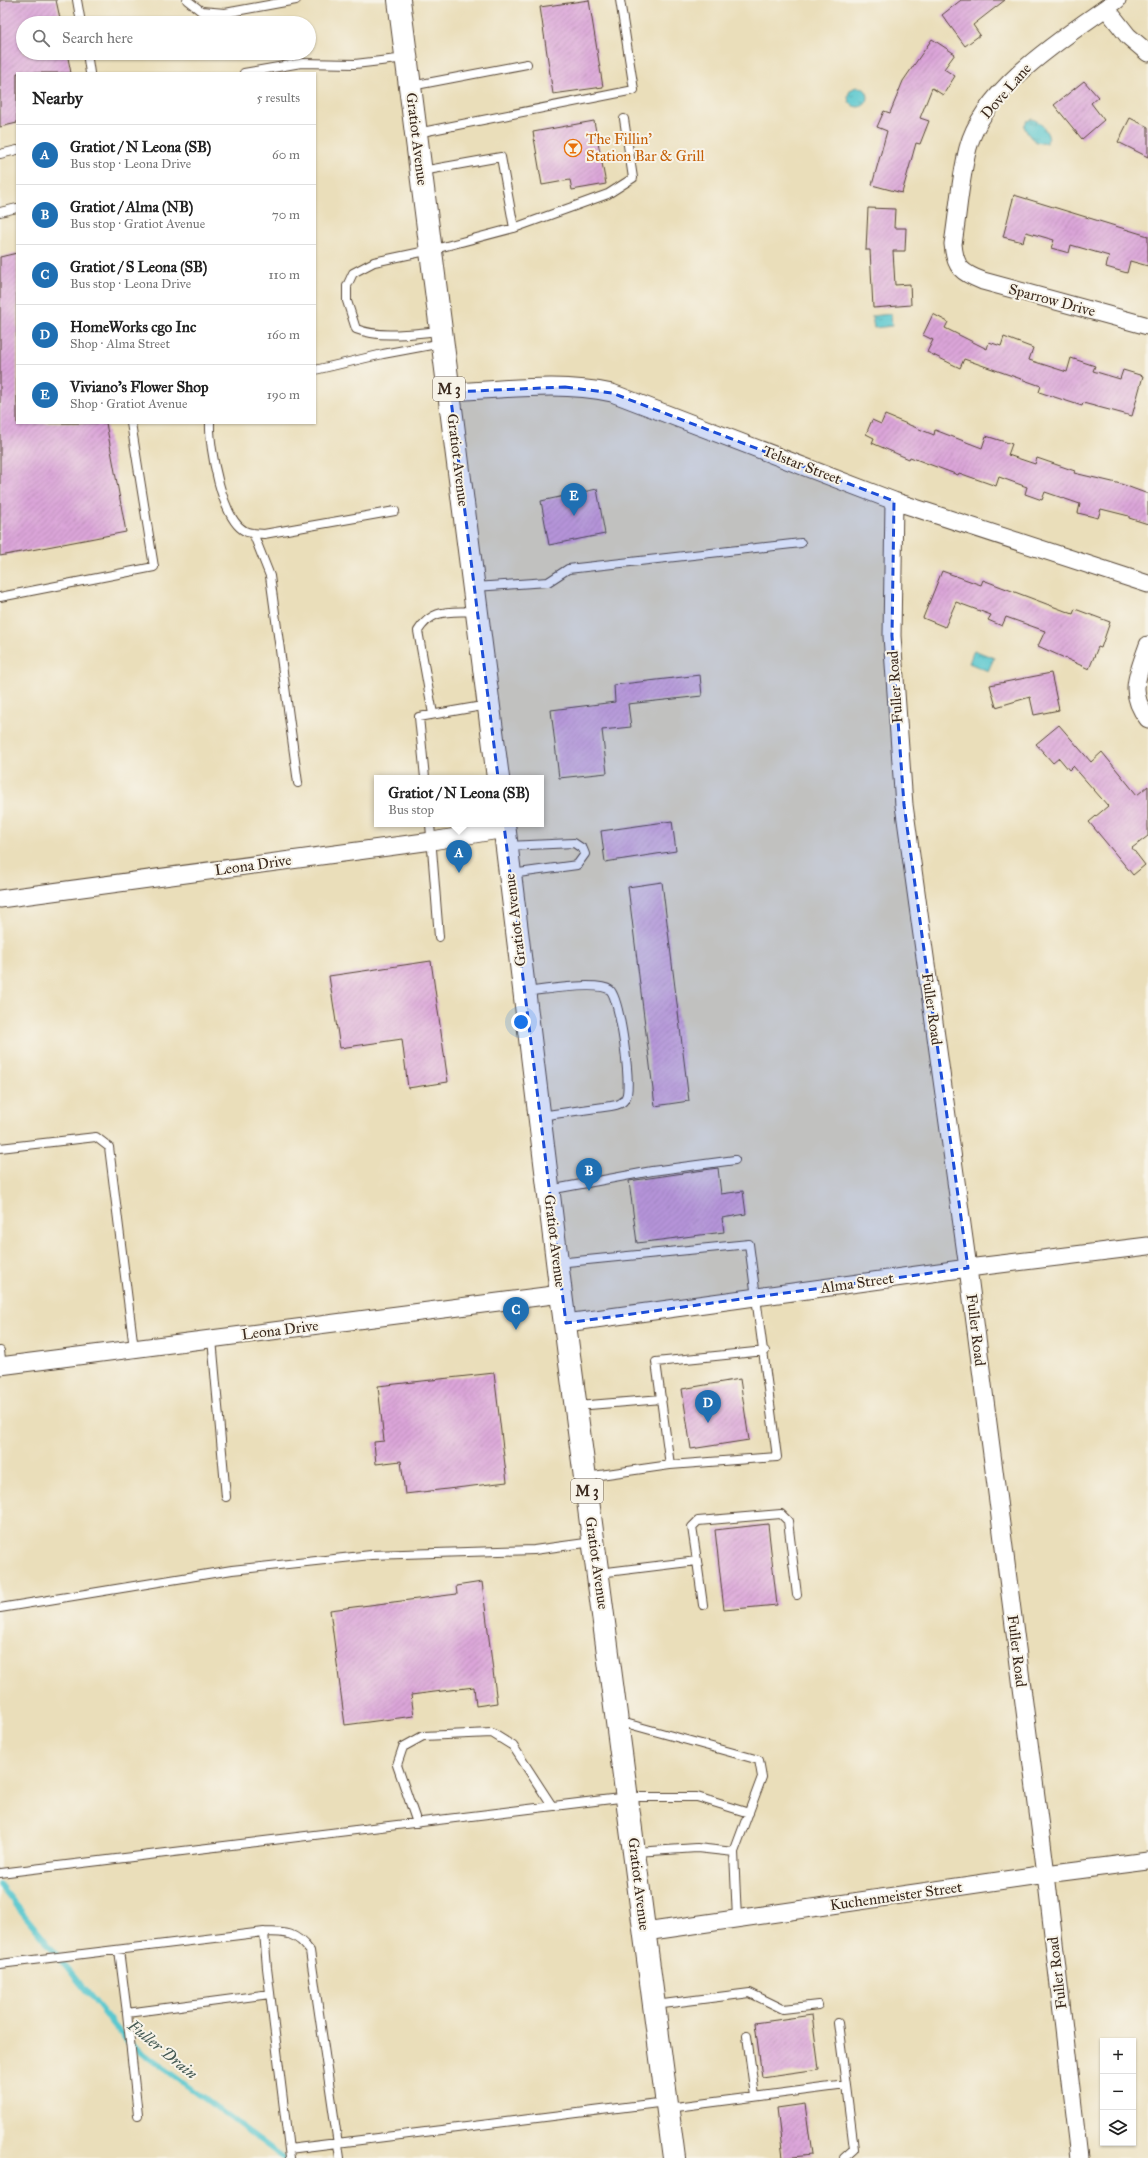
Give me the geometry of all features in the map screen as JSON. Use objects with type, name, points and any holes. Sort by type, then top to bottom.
[{"type":"main road","name":"Gratiot Avenue","points":[[399,0],[498,775]]},
{"type":"main road","name":"Gratiot Avenue","points":[[505,833],[557,1263],[618,1720],[674,2158]]},
{"type":"street","points":[[1112,4],[1128,36],[1148,53]]},
{"type":"street","name":"Dove Lane","points":[[960,268],[954,256],[953,244],[968,148],[974,133],[990,107],[1031,62],[1112,4]]},
{"type":"street","name":"Sparrow Drive","points":[[960,268],[968,275],[983,281],[1148,326]]},
{"type":"street","name":"Telstar Street","points":[[450,392],[565,386],[586,387],[612,393],[894,501],[1148,584]]},
{"type":"street","name":"Fuller Road","points":[[894,501],[892,636],[904,805],[968,1268],[1046,1874],[1079,2158]]},
{"type":"street","points":[[1148,645],[1135,686],[1136,700],[1148,719]]},
{"type":"street","name":"Leona Drive","points":[[0,899],[432,841],[505,833]]},
{"type":"street","name":"Alma Street","points":[[566,1323],[968,1268],[1148,1246]]},
{"type":"street","name":"Leona Drive","points":[[1,1361],[134,1349],[561,1294]]},
{"type":"street","name":"Kuchenmeister Street","points":[[645,1932],[1046,1874],[1148,1861]]},
{"type":"lane","points":[[77,0],[80,16]]},
{"type":"lane","points":[[187,0],[200,11],[225,13],[296,0]]},
{"type":"lane","points":[[416,133],[634,90],[620,0]]},
{"type":"lane","points":[[250,72],[301,63],[355,64],[406,58]]},
{"type":"lane","points":[[88,60],[90,72]]},
{"type":"lane","points":[[410,86],[527,64]]},
{"type":"lane","points":[[442,337],[386,335],[366,333],[356,329],[347,302],[347,286],[353,273],[374,262],[431,250],[514,228],[608,194],[633,178],[624,119]]},
{"type":"lane","points":[[0,154],[16,150]]},
{"type":"lane","points":[[421,171],[501,157],[514,228]]},
{"type":"lane","points":[[0,212],[16,208]]},
{"type":"lane","points":[[316,370],[384,354],[442,337]]},
{"type":"lane","points":[[0,597],[154,567],[131,424]]},
{"type":"lane","points":[[210,424],[215,467],[225,503],[236,524],[246,531],[264,534],[395,511]]},
{"type":"lane","points":[[253,533],[270,576],[298,782]]},
{"type":"lane","points":[[474,587],[548,582],[568,569],[801,543]]},
{"type":"lane","points":[[433,714],[418,631],[427,618],[434,614],[477,611]]},
{"type":"lane","points":[[425,775],[419,717],[489,705]]},
{"type":"lane","points":[[430,827],[439,937]]},
{"type":"lane","points":[[505,833],[574,842],[583,849],[585,854],[577,865],[510,874]]},
{"type":"lane","points":[[524,992],[597,986],[609,990],[615,997],[623,1031],[627,1097],[622,1103],[611,1106],[539,1116]]},
{"type":"lane","points":[[0,1148],[96,1137],[109,1147],[134,1349]]},
{"type":"lane","points":[[548,1190],[652,1171],[735,1160]]},
{"type":"lane","points":[[557,1263],[749,1244],[765,1351],[777,1458],[670,1465],[586,1477]]},
{"type":"lane","points":[[212,1339],[226,1497]]},
{"type":"lane","points":[[670,1465],[656,1362],[765,1351]]},
{"type":"lane","points":[[576,1406],[662,1400]]},
{"type":"lane","points":[[703,1605],[692,1527],[698,1521],[781,1514],[788,1521],[797,1594]]},
{"type":"lane","points":[[0,1608],[232,1570],[356,1556],[534,1550],[594,1542]]},
{"type":"lane","points":[[598,1573],[697,1561]]},
{"type":"lane","points":[[618,1720],[759,1760],[762,1778],[734,1852],[736,1919]]},
{"type":"lane","points":[[416,1823],[397,1765],[403,1747],[423,1736],[492,1733],[513,1746],[552,1806]]},
{"type":"lane","points":[[0,1873],[628,1797],[697,1797],[749,1813]]},
{"type":"lane","points":[[635,1852],[697,1848],[734,1852]]},
{"type":"lane","points":[[264,1932],[290,2158]]},
{"type":"lane","points":[[0,1964],[264,1932],[286,1932],[301,1940],[310,1951],[340,2158]]},
{"type":"lane","points":[[119,1950],[138,2115]]},
{"type":"lane","points":[[654,2006],[750,1993],[783,2009],[818,2005]]},
{"type":"lane","points":[[127,2013],[270,1994]]},
{"type":"lane","points":[[838,2023],[854,2149],[844,2158]]},
{"type":"lane","points":[[747,2036],[755,2096]]},
{"type":"lane","points":[[289,2149],[338,2142],[846,2085]]},
{"type":"highlighted area","points":[[565,387],[612,393],[894,501],[892,636],[904,805],[968,1268],[566,1323],[450,392]]},
{"type":"water","points":[[858,87],[865,90],[868,97],[865,104],[858,107],[851,104],[848,97],[851,90]]},
{"type":"water","points":[[1032,119],[1043,126],[1049,138],[1046,143],[1038,143],[1032,139],[1028,133],[1024,126],[1027,121]]},
{"type":"water","points":[[891,314],[892,326],[874,328],[872,316]]},
{"type":"water","points":[[974,650],[994,658],[988,671],[969,663]]},
{"type":"building","points":[[0,0],[56,0],[59,16],[16,16],[16,60],[68,60],[71,72],[16,72],[16,123],[0,127]]},
{"type":"building","points":[[589,0],[603,87],[553,94],[540,7]]},
{"type":"building","points":[[961,0],[1005,0],[973,25],[980,35],[965,46],[942,15]]},
{"type":"building","points":[[932,39],[955,54],[944,69],[955,76],[943,95],[932,88],[920,118],[929,121],[920,144],[916,143],[902,193],[872,185],[887,131],[877,127],[884,111],[890,113],[903,81]]},
{"type":"building","points":[[1084,81],[1098,97],[1091,103],[1104,120],[1082,139],[1054,105]]},
{"type":"building","points":[[1130,118],[1148,127],[1148,157],[1118,142]]},
{"type":"building","points":[[594,121],[606,184],[572,190],[570,180],[542,185],[533,132]]},
{"type":"building","points":[[1014,195],[1148,236],[1148,266],[1130,261],[1127,273],[1106,267],[1109,256],[1071,245],[1069,253],[1051,248],[1054,240],[1026,232],[1023,242],[1003,237]]},
{"type":"building","points":[[868,208],[895,209],[894,228],[906,228],[905,251],[893,251],[895,285],[910,284],[911,305],[873,308],[870,250],[866,250]]},
{"type":"building","points":[[16,253],[16,424],[106,424],[126,532],[0,556],[0,257]]},
{"type":"building","points":[[933,314],[948,322],[945,328],[987,349],[989,342],[1001,346],[1004,337],[1033,348],[1029,360],[1067,372],[1071,358],[1095,366],[1093,371],[1120,379],[1123,370],[1143,376],[1132,416],[1083,403],[1082,406],[1039,392],[1041,386],[964,359],[960,368],[927,352],[933,340],[923,335]]},
{"type":"building","points":[[885,415],[934,435],[935,430],[982,448],[986,436],[1012,444],[1008,455],[1035,464],[1037,458],[1075,471],[1074,473],[1121,484],[1148,494],[1148,524],[1129,518],[1129,516],[1101,509],[1098,518],[1078,513],[1080,504],[1045,492],[1042,500],[1025,494],[1027,487],[999,477],[996,486],[959,473],[958,475],[910,457],[909,459],[872,443],[874,438],[866,434],[872,420],[881,424]]},
{"type":"building","points":[[597,489],[605,534],[549,545],[541,501]]},
{"type":"building","points":[[942,571],[981,585],[983,580],[1073,614],[1075,609],[1110,622],[1101,648],[1098,647],[1089,669],[1038,646],[1045,631],[1006,617],[1002,626],[988,620],[991,615],[956,602],[945,627],[923,618]]},
{"type":"building","points":[[1051,673],[1059,710],[1034,715],[1030,697],[996,707],[990,685]]},
{"type":"building","points":[[700,675],[702,696],[628,704],[631,727],[602,730],[607,773],[559,778],[551,710],[615,702],[614,685]]},
{"type":"building","points":[[1059,725],[1091,762],[1102,752],[1137,795],[1148,786],[1148,836],[1132,848],[1145,865],[1133,875],[1089,822],[1108,806],[1073,766],[1069,770],[1059,758],[1053,763],[1036,744]]},
{"type":"building","points":[[672,821],[676,851],[605,862],[601,831]]},
{"type":"building","points":[[662,882],[689,1101],[655,1106],[628,887]]},
{"type":"building","points":[[431,961],[448,1082],[408,1088],[402,1039],[340,1048],[329,976]]},
{"type":"building","points":[[718,1168],[721,1194],[743,1191],[746,1214],[722,1218],[724,1232],[637,1243],[629,1181]]},
{"type":"building","points":[[494,1373],[507,1482],[405,1494],[401,1461],[376,1464],[374,1442],[384,1441],[378,1386]]},
{"type":"building","points":[[740,1379],[749,1440],[691,1449],[682,1389]]},
{"type":"building","points":[[768,1524],[777,1605],[724,1610],[715,1530]]},
{"type":"building","points":[[482,1582],[497,1703],[476,1706],[474,1687],[411,1695],[414,1716],[345,1725],[330,1610],[457,1594],[456,1586]]},
{"type":"building","points":[[812,2015],[819,2069],[762,2077],[755,2023]]},
{"type":"building","points":[[805,2104],[812,2155],[783,2158],[777,2108]]},
{"type":"waterway","name":"Fuller Drain","points":[[0,1885],[127,2041],[284,2158]]},
{"type":"place","name":"The Fillin' Station Bar & Grill","points":[[573,148]]},
{"type":"place","name":"Viviano's Flower Shop","points":[[574,516]]},
{"type":"place","name":"Gratiot / N Leona (SB)","points":[[459,873]]},
{"type":"place","name":"Gratiot / Alma (NB)","points":[[589,1191]]},
{"type":"place","name":"Gratiot / S Leona (SB)","points":[[516,1330]]},
{"type":"place","name":"HomeWorks cgo Inc","points":[[708,1423]]}]
